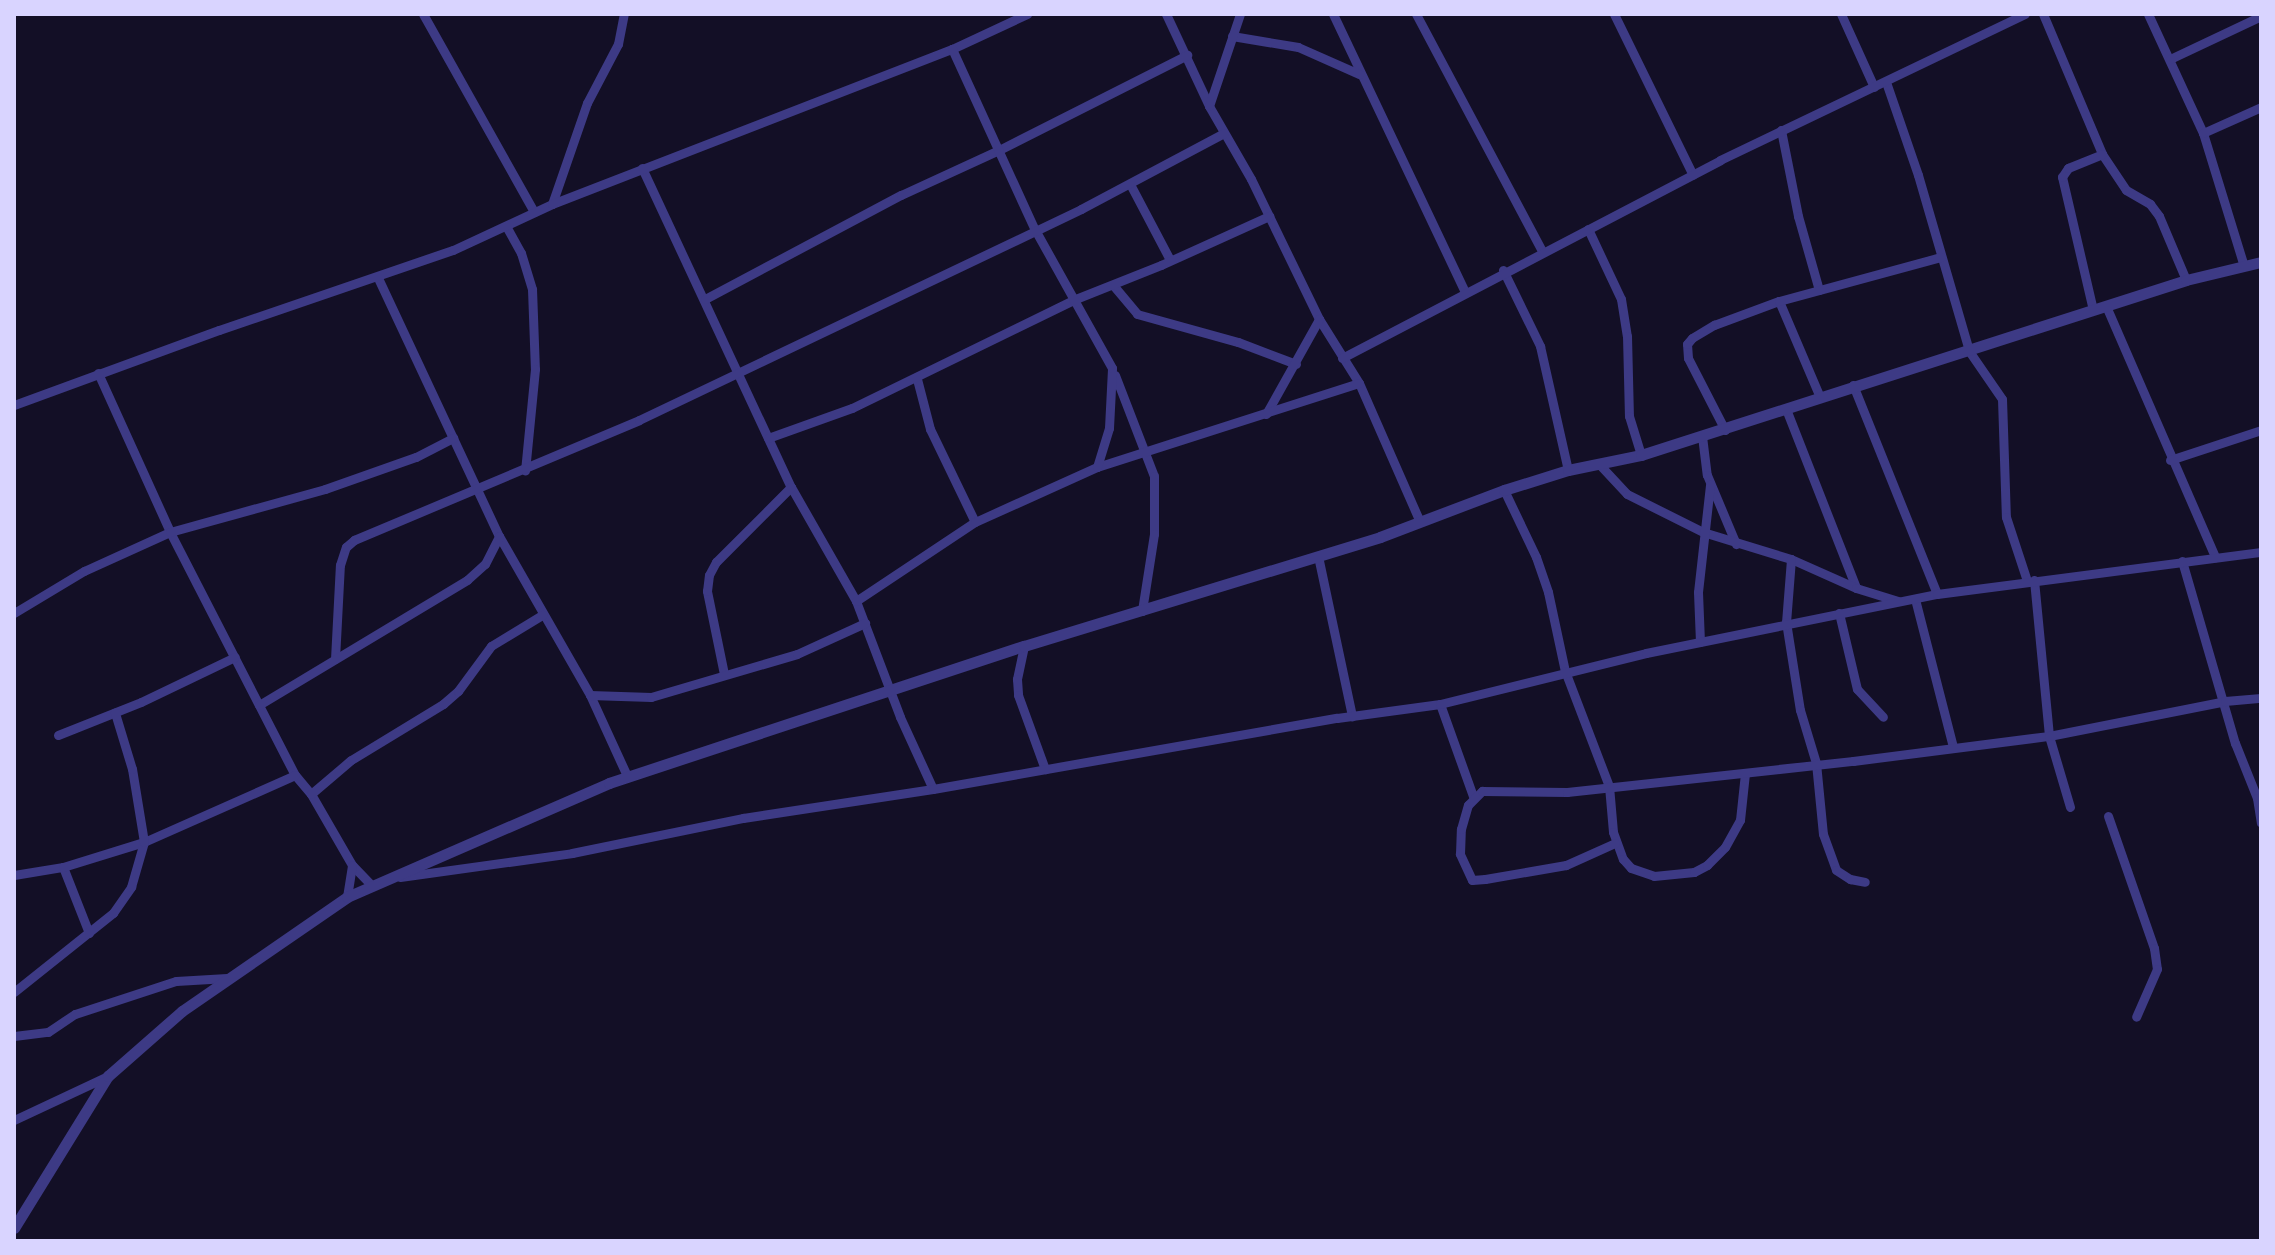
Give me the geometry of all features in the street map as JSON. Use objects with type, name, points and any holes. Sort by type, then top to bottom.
[{"type":"street","points":[[423,14],[534,212]]},
{"type":"street","points":[[552,204],[587,103],[618,44],[624,14]]},
{"type":"street","points":[[14,405],[98,373],[378,278],[642,168],[952,49],[1014,17],[1027,14]]},
{"type":"street","points":[[1166,14],[1209,106],[1269,216],[1319,319],[1359,383],[1420,522]]},
{"type":"street","points":[[1209,106],[1240,14]]},
{"type":"street","points":[[1416,14],[1542,251]]},
{"type":"street","points":[[1614,14],[1693,175]]},
{"type":"street","points":[[1841,14],[1874,87]]},
{"type":"street","points":[[1342,358],[1503,270],[1781,130],[2025,14]]},
{"type":"street","points":[[2043,14],[2102,154],[2126,190],[2150,204],[2159,216],[2186,280]]},
{"type":"street","points":[[2148,14],[2203,133],[2244,266]]},
{"type":"street","points":[[1337,15],[1359,74],[1465,292]]},
{"type":"street","points":[[2170,59],[2261,16]]},
{"type":"street","points":[[1232,36],[1298,47],[1359,74]]},
{"type":"street","points":[[952,49],[1034,228],[1112,368],[1146,451],[1154,476],[1154,534],[1142,611]]},
{"type":"street","points":[[705,299],[901,195],[999,150],[1187,55]]},
{"type":"street","points":[[1886,82],[1969,351],[2002,399],[2006,517],[2031,580],[2049,736],[2070,807]]},
{"type":"street","points":[[2203,133],[2261,107]]},
{"type":"street","points":[[1781,130],[1798,216],[1819,290]]},
{"type":"street","points":[[335,659],[340,565],[346,547],[374,530],[525,471],[737,372],[1130,184],[1224,133]]},
{"type":"street","points":[[2093,310],[2062,177],[2068,168],[2102,154]]},
{"type":"street","points":[[642,168],[791,487],[856,601],[889,689],[933,789]]},
{"type":"street","points":[[1130,184],[1170,260]]},
{"type":"street","points":[[768,438],[832,416],[917,379],[1073,300],[1269,216]]},
{"type":"street","points":[[506,226],[521,253],[532,289],[535,369],[525,471]]},
{"type":"street","points":[[1588,229],[1621,299],[1627,336],[1629,416],[1641,455]]},
{"type":"street","points":[[1725,430],[1688,358],[1687,344],[1714,325],[1779,301],[1941,257]]},
{"type":"street","points":[[14,1120],[108,1076],[227,978],[347,897],[627,776],[1024,646],[1318,556],[1504,490],[1568,470],[1641,455],[1725,430],[1853,385],[1969,351],[2186,280],[2261,262]]},
{"type":"street","points":[[1503,270],[1540,346],[1568,470]]},
{"type":"street","points":[[378,278],[499,536],[590,695],[627,776]]},
{"type":"street","points":[[1113,285],[1137,314],[1238,342],[1296,364]]},
{"type":"street","points":[[1779,301],[1820,397]]},
{"type":"street","points":[[2106,306],[2170,460],[2215,557]]},
{"type":"street","points":[[1266,414],[1319,319]]},
{"type":"street","points":[[1097,467],[1112,409],[1112,368]]},
{"type":"street","points":[[98,373],[170,532],[295,775],[311,794],[352,865],[372,886]]},
{"type":"street","points":[[917,379],[930,429],[975,522]]},
{"type":"street","points":[[856,601],[975,522],[1097,467],[1359,383]]},
{"type":"street","points":[[1853,385],[1937,594]]},
{"type":"street","points":[[1786,409],[1856,588]]},
{"type":"street","points":[[2170,460],[2261,430]]},
{"type":"street","points":[[1702,436],[1710,485],[1736,544]]},
{"type":"street","points":[[14,613],[84,571],[170,532],[325,489],[416,457],[453,438]]},
{"type":"street","points":[[1599,464],[1627,494],[1703,532],[1791,559],[1856,588],[1901,602]]},
{"type":"street","points":[[1700,642],[1698,592],[1710,485]]},
{"type":"street","points":[[724,674],[707,591],[709,575],[716,562],[791,487]]},
{"type":"street","points":[[1504,490],[1536,557],[1548,592],[1565,671],[1609,786],[1615,843],[1631,868],[1654,876],[1694,872],[1707,865],[1725,847],[1740,820],[1745,773]]},
{"type":"street","points":[[259,705],[467,580],[490,557],[499,536]]},
{"type":"street","points":[[393,878],[572,853],[743,818],[1440,704],[1565,671],[1786,622],[1937,594],[2261,552]]},
{"type":"street","points":[[1318,556],[1352,716]]},
{"type":"street","points":[[1791,559],[1786,622],[1800,710],[1816,763],[1826,846],[1836,870],[1850,879],[1865,882]]},
{"type":"street","points":[[2182,561],[2235,743],[2257,798],[2261,823]]},
{"type":"street","points":[[1915,599],[1953,747]]},
{"type":"street","points":[[1839,613],[1857,689],[1883,717]]},
{"type":"street","points":[[311,794],[351,760],[443,704],[458,691],[491,646],[542,615]]},
{"type":"street","points":[[590,695],[651,697],[797,654],[865,623]]},
{"type":"street","points":[[1024,646],[1016,687],[1045,769]]},
{"type":"street","points":[[58,735],[115,713],[235,657]]},
{"type":"street","points":[[1473,796],[1490,789],[1567,792],[2049,736],[2225,701],[2261,698]]},
{"type":"street","points":[[1440,704],[1473,796],[1461,829],[1460,854],[1463,868],[1472,880],[1566,865],[1615,843]]},
{"type":"street","points":[[14,992],[113,913],[131,887],[144,842],[132,769],[115,713]]},
{"type":"street","points":[[14,875],[63,867],[144,842],[295,775]]},
{"type":"street","points":[[2108,816],[2154,948],[2157,969],[2136,1017]]},
{"type":"street","points":[[347,897],[352,865]]},
{"type":"street","points":[[63,867],[89,933]]},
{"type":"street","points":[[14,1036],[48,1032],[75,1014],[176,981],[227,978]]},
{"type":"street","points":[[14,1228],[108,1076]]}]
